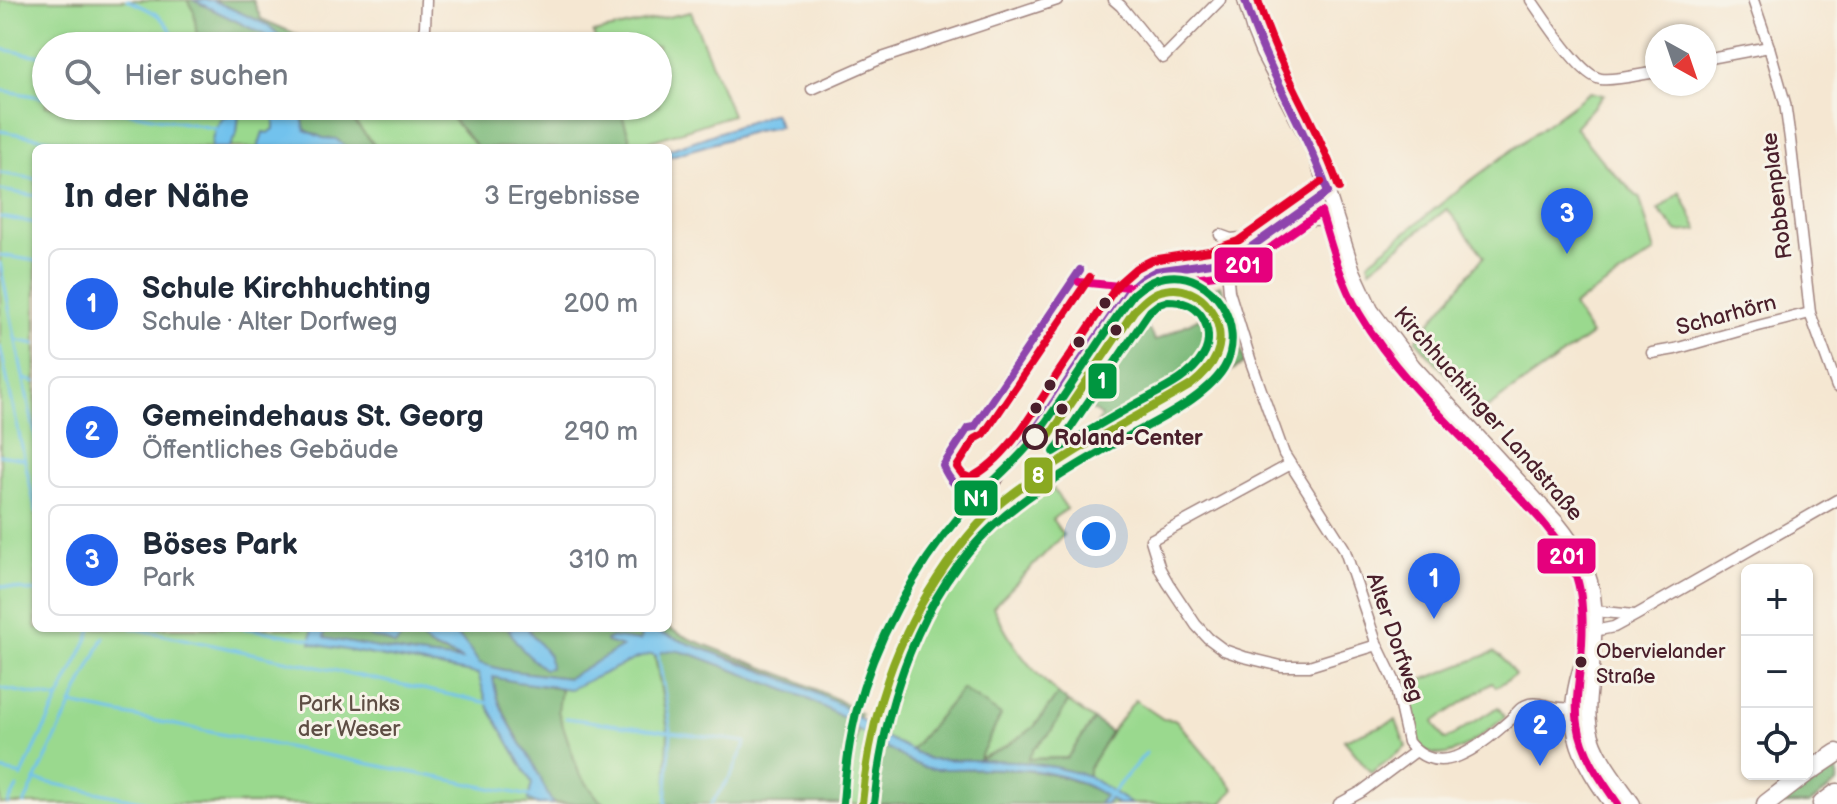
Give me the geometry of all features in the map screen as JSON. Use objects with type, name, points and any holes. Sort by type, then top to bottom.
[{"type":"highway","points":[[1813,768],[1837,753]]},
{"type":"highway","points":[[1766,804],[1797,780]]},
{"type":"highway","points":[[1822,804],[1837,793]]},
{"type":"main road","name":"Kirchhuchtinger Landstraße","points":[[1245,0],[1263,53],[1309,140],[1364,296],[1385,332],[1535,499],[1574,545],[1583,561],[1595,611],[1590,729],[1609,771],[1633,804]]},
{"type":"main road","name":"Kirchhuchtinger Landstraße","points":[[1593,634],[1579,670],[1572,708],[1581,753],[1589,772],[1612,804]]},
{"type":"street","points":[[423,32],[426,0]]},
{"type":"street","points":[[812,89],[882,58],[1057,0]]},
{"type":"street","points":[[1114,0],[1163,58],[1220,0]]},
{"type":"street","points":[[1531,0],[1573,59],[1596,79],[1645,74]]},
{"type":"street","name":"Robbenplate","points":[[1753,0],[1785,103],[1810,313],[1837,387]]},
{"type":"street","points":[[1717,57],[1769,47]]},
{"type":"street","points":[[1220,235],[1231,239],[1250,237],[1326,183]]},
{"type":"street","points":[[1253,257],[1310,219],[1331,223],[1340,231]]},
{"type":"street","name":"Alter Dorfweg","points":[[1227,269],[1229,291],[1273,426],[1289,465],[1344,548],[1377,645],[1394,680],[1408,742],[1416,751]]},
{"type":"street","name":"Scharhörn","points":[[1652,353],[1810,313]]},
{"type":"street","points":[[1289,465],[1151,540],[1160,569],[1196,625],[1224,650],[1281,666],[1309,666],[1377,645]]},
{"type":"street","points":[[1593,634],[1636,615],[1837,500]]},
{"type":"street","points":[[1595,611],[1636,615]]},
{"type":"street","points":[[1339,804],[1361,792],[1416,751],[1429,759],[1445,761],[1467,752],[1531,703],[1557,708],[1589,707]]},
{"type":"green space","name":"Park Links der Weser","points":[[0,0],[253,0],[261,19],[291,32],[32,32],[32,120],[474,120],[497,144],[32,144],[32,632],[672,631],[689,643],[853,713],[876,731],[885,694],[916,626],[951,572],[993,522],[1047,480],[1067,509],[1052,519],[1063,535],[993,607],[1021,654],[1058,694],[1034,727],[979,760],[1089,768],[1135,700],[1163,719],[1176,720],[1234,789],[1222,804],[0,804]]},
{"type":"green space","points":[[187,0],[193,0],[259,32],[196,32],[194,12]]},
{"type":"green space","points":[[212,0],[253,0],[261,19],[291,32],[276,32],[268,25]]},
{"type":"green space","points":[[691,12],[732,115],[642,144],[632,144],[624,120],[672,120],[672,32],[598,32]]},
{"type":"green space","points":[[1590,92],[1604,95],[1575,127],[1603,162],[1640,199],[1655,252],[1573,306],[1591,335],[1480,413],[1416,340],[1484,256],[1447,209],[1370,269],[1368,262]]},
{"type":"green space","points":[[303,120],[353,120],[374,144],[342,144],[336,139],[323,138],[305,130]]},
{"type":"green space","points":[[453,120],[624,120],[632,144],[474,144]]},
{"type":"green space","points":[[1680,192],[1698,230],[1678,232],[1658,210]]},
{"type":"green space","points":[[1221,285],[1245,363],[1196,390],[1225,355],[1228,337],[1225,320],[1204,291]]},
{"type":"green space","points":[[1140,313],[1155,341],[1201,317],[1213,337],[1209,355],[1200,367],[1173,389],[1094,432],[1101,416],[1086,405],[1113,364]]},
{"type":"green space","points":[[672,630],[794,679],[836,699],[861,714],[860,718],[809,689],[655,632]]},
{"type":"green space","points":[[324,632],[372,632],[391,643],[401,639],[406,632],[412,632],[433,648],[464,661],[416,655],[323,638]]},
{"type":"green space","points":[[441,632],[635,632],[641,637],[640,641],[612,638],[607,642],[623,647],[568,678],[504,670],[478,663],[469,648],[454,635]]},
{"type":"green space","points":[[663,650],[694,655],[804,697],[849,720],[858,730],[849,773],[848,804],[666,804],[668,730],[655,656]]},
{"type":"green space","points":[[1494,652],[1501,656],[1515,675],[1496,687],[1492,683],[1433,722],[1445,740],[1498,707],[1505,717],[1459,750],[1434,754],[1424,749],[1410,726],[1404,687]]},
{"type":"green space","points":[[493,677],[561,689],[558,711],[579,773],[600,801],[609,804],[551,803],[501,706]]},
{"type":"green space","points":[[962,689],[1001,715],[979,759],[1005,747],[1034,727],[1058,694],[1068,702],[1050,733],[1034,748],[1028,759],[1067,758],[1094,720],[1111,732],[1089,768],[1089,776],[1014,761],[929,759],[910,751]]},
{"type":"green space","points":[[1068,702],[1094,720],[1067,758],[1028,759],[1034,748],[1050,733]]},
{"type":"green space","points":[[1396,720],[1406,747],[1371,773],[1344,740]]},
{"type":"green space","points":[[875,741],[923,767],[1044,773],[1086,785],[1105,796],[1099,804],[867,804]]},
{"type":"green space","points":[[1837,761],[1837,783],[1809,804],[1774,804],[1813,780]]},
{"type":"water","points":[[193,0],[212,0],[268,25],[276,32],[259,32]]},
{"type":"water","points":[[774,113],[780,127],[755,131],[672,156],[672,149]]},
{"type":"water","points":[[222,120],[238,120],[237,133],[231,144],[212,144]]},
{"type":"water","points":[[274,120],[303,120],[305,130],[323,138],[336,139],[342,144],[259,144],[263,132],[274,129]]},
{"type":"water","points":[[312,632],[325,632],[324,638],[462,660],[430,646],[411,632],[441,632],[460,638],[479,663],[504,670],[568,678],[622,647],[606,640],[612,637],[640,641],[641,637],[635,632],[657,632],[792,682],[839,704],[885,737],[929,759],[1014,761],[1054,767],[1089,776],[1131,804],[1118,804],[1110,799],[1105,804],[1099,804],[1105,796],[1086,785],[1044,773],[923,767],[858,730],[848,720],[804,697],[694,655],[664,651],[655,656],[652,654],[635,659],[570,689],[493,677],[504,713],[553,804],[538,804],[528,800],[532,783],[488,706],[478,674],[311,643]]},
{"type":"water","points":[[366,632],[406,632],[395,646]]},
{"type":"water","points":[[510,632],[530,632],[549,656],[550,668],[544,669]]},
{"type":"waterway","points":[[127,0],[159,17],[172,32]]},
{"type":"waterway","points":[[0,49],[32,55]]},
{"type":"waterway","points":[[0,90],[32,96]]},
{"type":"waterway","points":[[169,120],[218,129]]},
{"type":"waterway","points":[[0,131],[76,144]]},
{"type":"waterway","points":[[0,173],[32,178]]},
{"type":"waterway","points":[[0,190],[32,195]]},
{"type":"waterway","points":[[0,217],[32,222]]},
{"type":"waterway","points":[[0,255],[32,260]]},
{"type":"waterway","points":[[0,263],[32,420]]},
{"type":"waterway","points":[[16,340],[32,343]]},
{"type":"waterway","points":[[0,346],[32,494]]},
{"type":"waterway","points":[[24,379],[32,381]]},
{"type":"waterway","points":[[0,455],[24,459]]},
{"type":"waterway","points":[[0,586],[32,591]]},
{"type":"waterway","points":[[21,777],[90,632]]},
{"type":"waterway","points":[[151,632],[489,703]]},
{"type":"waterway","points":[[268,632],[315,640]]},
{"type":"waterway","points":[[24,804],[104,637]]},
{"type":"waterway","points":[[658,653],[671,732],[666,804]]},
{"type":"waterway","points":[[0,688],[58,699]]},
{"type":"waterway","points":[[71,704],[530,796]]},
{"type":"waterway","points":[[566,718],[746,742],[732,774],[711,804]]},
{"type":"waterway","points":[[1110,795],[1146,753]]},
{"type":"waterway","points":[[0,770],[22,775]]},
{"type":"waterway","points":[[35,780],[155,804]]},
{"type":"waterway","points":[[8,804],[17,787]]},
{"type":"tram line","points":[[953,554],[1133,290],[1154,276],[1208,268],[1244,256],[1304,212]]},
{"type":"tram line","points":[[1067,426],[1106,368],[1130,317]]},
{"type":"transit line","points":[[1245,0],[1263,49],[1328,192]]},
{"type":"transit line","points":[[1258,0],[1276,48],[1339,188]]},
{"type":"transit line","points":[[1090,277],[984,434],[975,439],[957,467],[963,475],[970,478],[1010,445],[1119,283],[1136,268],[1152,260],[1209,251],[1238,241],[1321,182]]},
{"type":"transit line","points":[[1080,270],[974,427],[968,428],[943,466],[959,488],[975,490],[1001,472],[1040,423],[1129,290],[1143,278],[1156,271],[1212,263],[1244,252],[1328,192]]},
{"type":"transit line","name":"201","points":[[1054,421],[1138,298],[1150,288],[1160,283],[1215,275],[1249,263],[1321,212],[1347,289],[1372,334],[1420,393],[1546,526],[1573,568],[1580,591],[1582,618],[1577,704],[1580,735],[1599,776],[1618,804]]},
{"type":"transit line","name":"N1","points":[[843,803],[851,735],[873,660],[927,558],[961,514],[1033,440],[1133,294],[1148,283],[1165,277],[1182,277],[1198,282],[1222,304],[1229,319],[1232,335],[1224,368],[1215,380],[1188,402],[1036,492],[1007,513],[968,553],[945,584],[910,653],[886,728],[874,804]]},
{"type":"transit line","name":"201","points":[[1079,282],[1139,288],[1169,287]]},
{"type":"transit line","name":"8","points":[[862,804],[871,739],[888,678],[912,621],[946,565],[987,515],[1025,484],[1191,385],[1202,375],[1214,360],[1219,344],[1219,331],[1210,308],[1191,292],[1178,289],[1160,291],[1148,298],[1134,311],[1050,435]]},
{"type":"transit line","name":"1","points":[[1168,301],[1190,306],[1204,320],[1208,340],[1206,351],[1197,364],[1172,385],[1054,452],[1150,311],[1168,301]]},
{"type":"place","name":"Böses Park","points":[[1567,254]]},
{"type":"place","name":"Roland-Center","points":[[1035,437]]},
{"type":"place","name":"Schule Kirchhuchting","points":[[1434,619]]},
{"type":"place","name":"Obervielander Straße","points":[[1581,662]]},
{"type":"place","name":"Gemeindehaus St. Georg","points":[[1540,766]]}]
